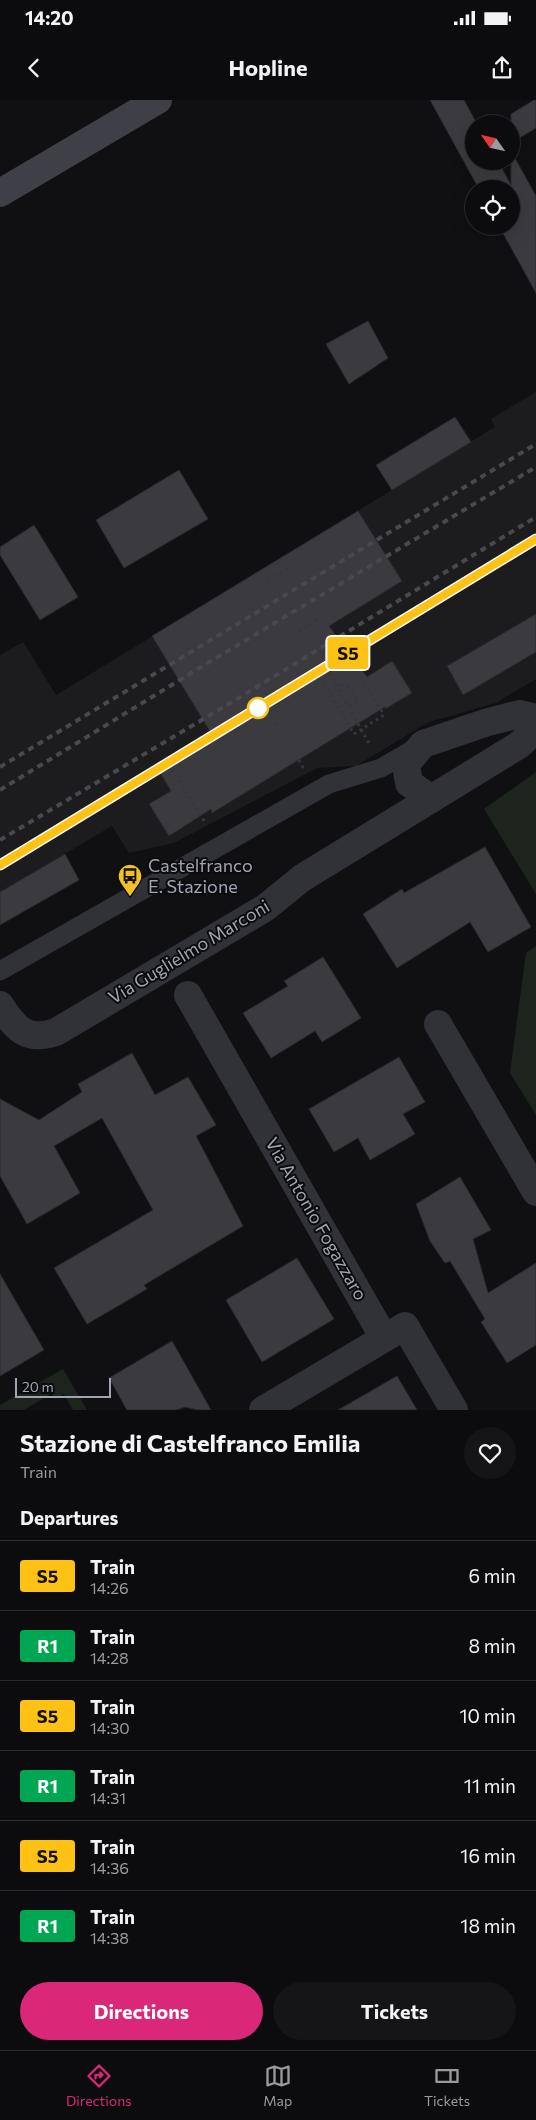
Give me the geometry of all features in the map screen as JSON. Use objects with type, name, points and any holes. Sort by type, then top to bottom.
[{"type":"street","points":[[0,192],[158,100]]},
{"type":"street","points":[[430,799],[409,784],[406,764],[423,744],[488,722],[520,714],[536,718]]},
{"type":"street","name":"Via Guglielmo Marconi","points":[[0,1005],[13,1024],[23,1031],[43,1036],[56,1032],[265,908],[302,878],[519,745],[536,729]]},
{"type":"street","name":"Via Antonio Fogazzaro","points":[[188,995],[384,1338]]},
{"type":"street","points":[[438,1024],[536,1192]]},
{"type":"street","points":[[263,1410],[405,1326],[454,1410]]},
{"type":"lane","points":[[0,971],[329,784],[381,768],[423,744]]},
{"type":"path","points":[[268,584],[266,581],[288,568],[290,571]]},
{"type":"path","points":[[299,631],[319,619]]},
{"type":"path","points":[[321,678],[354,734],[384,714],[351,660]]},
{"type":"path","points":[[329,673],[362,729]]},
{"type":"path","points":[[336,686],[341,683],[343,687]]},
{"type":"path","points":[[348,685],[358,700],[349,706]]},
{"type":"path","points":[[368,688],[372,685]]},
{"type":"path","points":[[268,711],[276,725]]},
{"type":"path","points":[[172,769],[220,846]]},
{"type":"shaded area","points":[[536,392],[536,679],[496,703],[429,722],[356,766],[317,768],[174,843],[129,853],[112,826],[0,892],[0,655],[23,642],[56,695],[495,427],[491,419]]},
{"type":"shaded area","points":[[536,772],[536,894],[484,809]]},
{"type":"shaded area","points":[[536,946],[536,1115],[510,1073],[526,953]]},
{"type":"shaded area","points":[[63,1369],[87,1410],[73,1410],[64,1394],[55,1399],[52,1393],[24,1410],[0,1410],[0,1405]]},
{"type":"building","points":[[430,100],[464,100],[472,115],[465,115],[465,164]]},
{"type":"building","points":[[536,100],[536,128],[520,138],[520,115],[511,114]]},
{"type":"building","points":[[520,167],[536,196],[536,293],[504,235],[520,235],[520,180],[511,180],[511,170],[520,170]]},
{"type":"building","points":[[469,170],[503,170],[508,180],[474,180]]},
{"type":"building","points":[[368,321],[388,358],[349,384],[326,344]]},
{"type":"building","points":[[455,417],[471,442],[392,490],[376,465]]},
{"type":"building","points":[[179,470],[208,519],[124,568],[96,520]]},
{"type":"building","points":[[358,511],[402,581],[329,626],[367,677],[392,661],[412,693],[385,709],[385,707],[212,813],[211,809],[169,836],[149,804],[171,791],[159,771],[214,738],[152,636]]},
{"type":"building","points":[[34,525],[78,597],[40,620],[0,555],[0,547]]},
{"type":"building","points":[[536,614],[536,652],[463,695],[447,666]]},
{"type":"building","points":[[485,847],[531,927],[488,952],[470,922],[397,968],[363,914],[402,889],[404,893]]},
{"type":"building","points":[[65,854],[79,880],[0,925],[0,892]]},
{"type":"building","points":[[323,957],[361,1018],[322,1042],[315,1031],[271,1058],[243,1013],[288,986],[284,981]]},
{"type":"building","points":[[132,1053],[155,1095],[188,1077],[216,1125],[196,1136],[243,1226],[144,1285],[147,1289],[87,1324],[54,1268],[153,1210],[102,1118],[54,1146],[80,1193],[27,1224],[0,1176],[0,1099],[39,1120],[82,1092],[78,1084]]},
{"type":"building","points":[[399,1057],[425,1102],[403,1114],[415,1134],[370,1160],[358,1138],[334,1152],[309,1109]]},
{"type":"building","points":[[460,1177],[491,1230],[473,1239],[488,1293],[536,1263],[536,1345],[507,1363],[481,1322],[485,1319],[450,1261],[445,1263],[430,1241],[416,1204]]},
{"type":"building","points":[[297,1258],[334,1319],[262,1362],[226,1300]]},
{"type":"building","points":[[0,1274],[44,1350],[0,1376]]},
{"type":"building","points":[[172,1341],[211,1410],[185,1407],[176,1410],[127,1410],[109,1378]]},
{"type":"building","points":[[397,1376],[417,1410],[338,1410]]},
{"type":"railway","points":[[0,767],[536,444]]},
{"type":"railway","points":[[0,790],[206,664],[536,467]]},
{"type":"railway","points":[[0,840],[232,702],[536,517]]},
{"type":"railway","points":[[0,865],[536,539]]},
{"type":"train","name":"S5","points":[[0,865],[536,539]]},
{"type":"place","name":"Castelfranco E. Stazione","points":[[130,897]]}]
